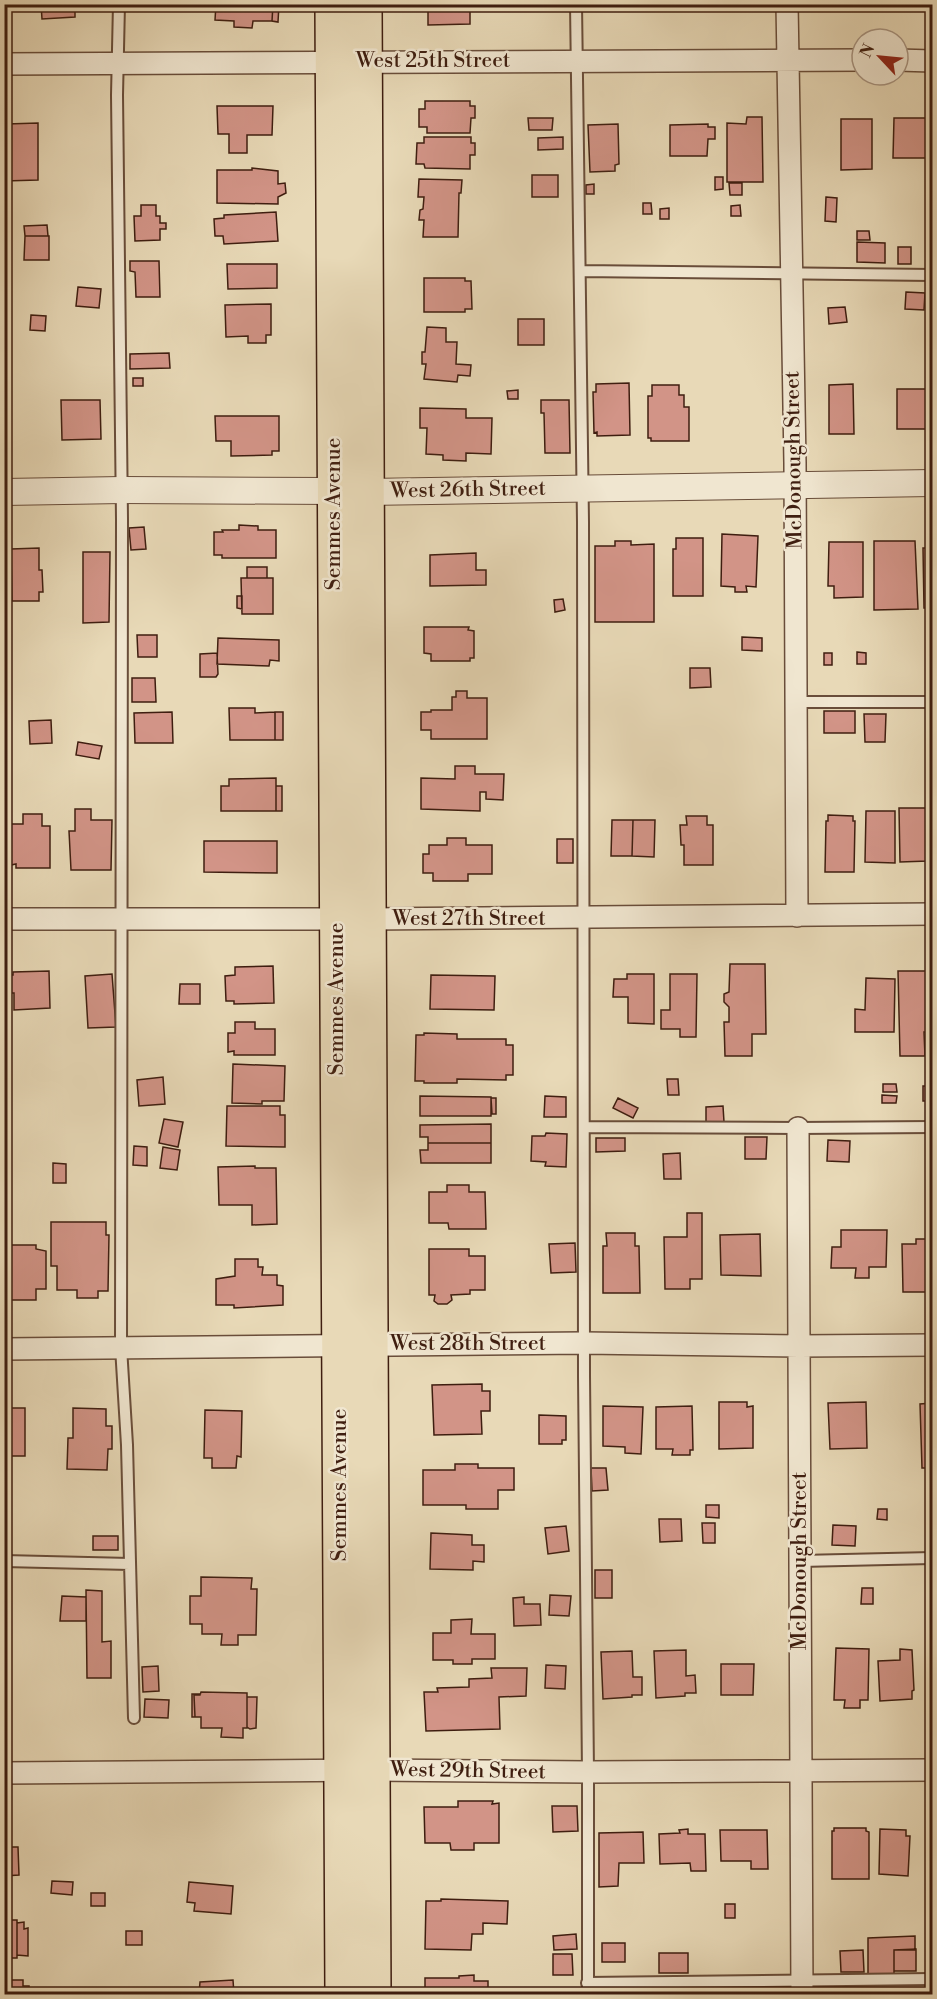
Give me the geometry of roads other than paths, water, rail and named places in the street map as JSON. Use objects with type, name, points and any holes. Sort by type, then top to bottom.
[{"type":"main road","name":"Semmes Avenue","points":[[332,4],[333,491],[353,920]]},
{"type":"main road","name":"Semmes Avenue","points":[[365,4],[367,492],[353,920],[355,1345],[373,1770],[374,1995]]},
{"type":"main road","name":"Semmes Avenue","points":[[342,1995],[341,1770],[355,1345]]},
{"type":"street","name":"McDonough Street","points":[[787,4],[795,485],[798,916]]},
{"type":"street","name":"West 25th Street","points":[[4,64],[850,60]]},
{"type":"street","points":[[910,60],[933,61]]},
{"type":"street","name":"West 26th Street","points":[[4,492],[122,490],[367,492],[933,483]]},
{"type":"street","name":"West 27th Street","points":[[4,919],[353,920],[933,914]]},
{"type":"street","name":"McDonough Street","points":[[798,1128],[802,1987]]},
{"type":"street","name":"West 28th Street","points":[[4,1349],[584,1343],[933,1345]]},
{"type":"street","name":"West 29th Street","points":[[4,1773],[341,1770],[588,1772],[933,1770]]},
{"type":"lane","points":[[119,4],[117,95],[122,490],[121,1347],[127,1444],[134,1718]]},
{"type":"lane","points":[[576,4],[583,488],[584,1343],[588,1995]]},
{"type":"lane","points":[[580,271],[933,275]]},
{"type":"lane","points":[[797,702],[933,702]]},
{"type":"lane","points":[[584,1127],[933,1126]]},
{"type":"lane","points":[[800,1561],[933,1558]]},
{"type":"lane","points":[[4,1561],[130,1564]]},
{"type":"lane","points":[[588,1983],[802,1987],[933,1979]]}]
